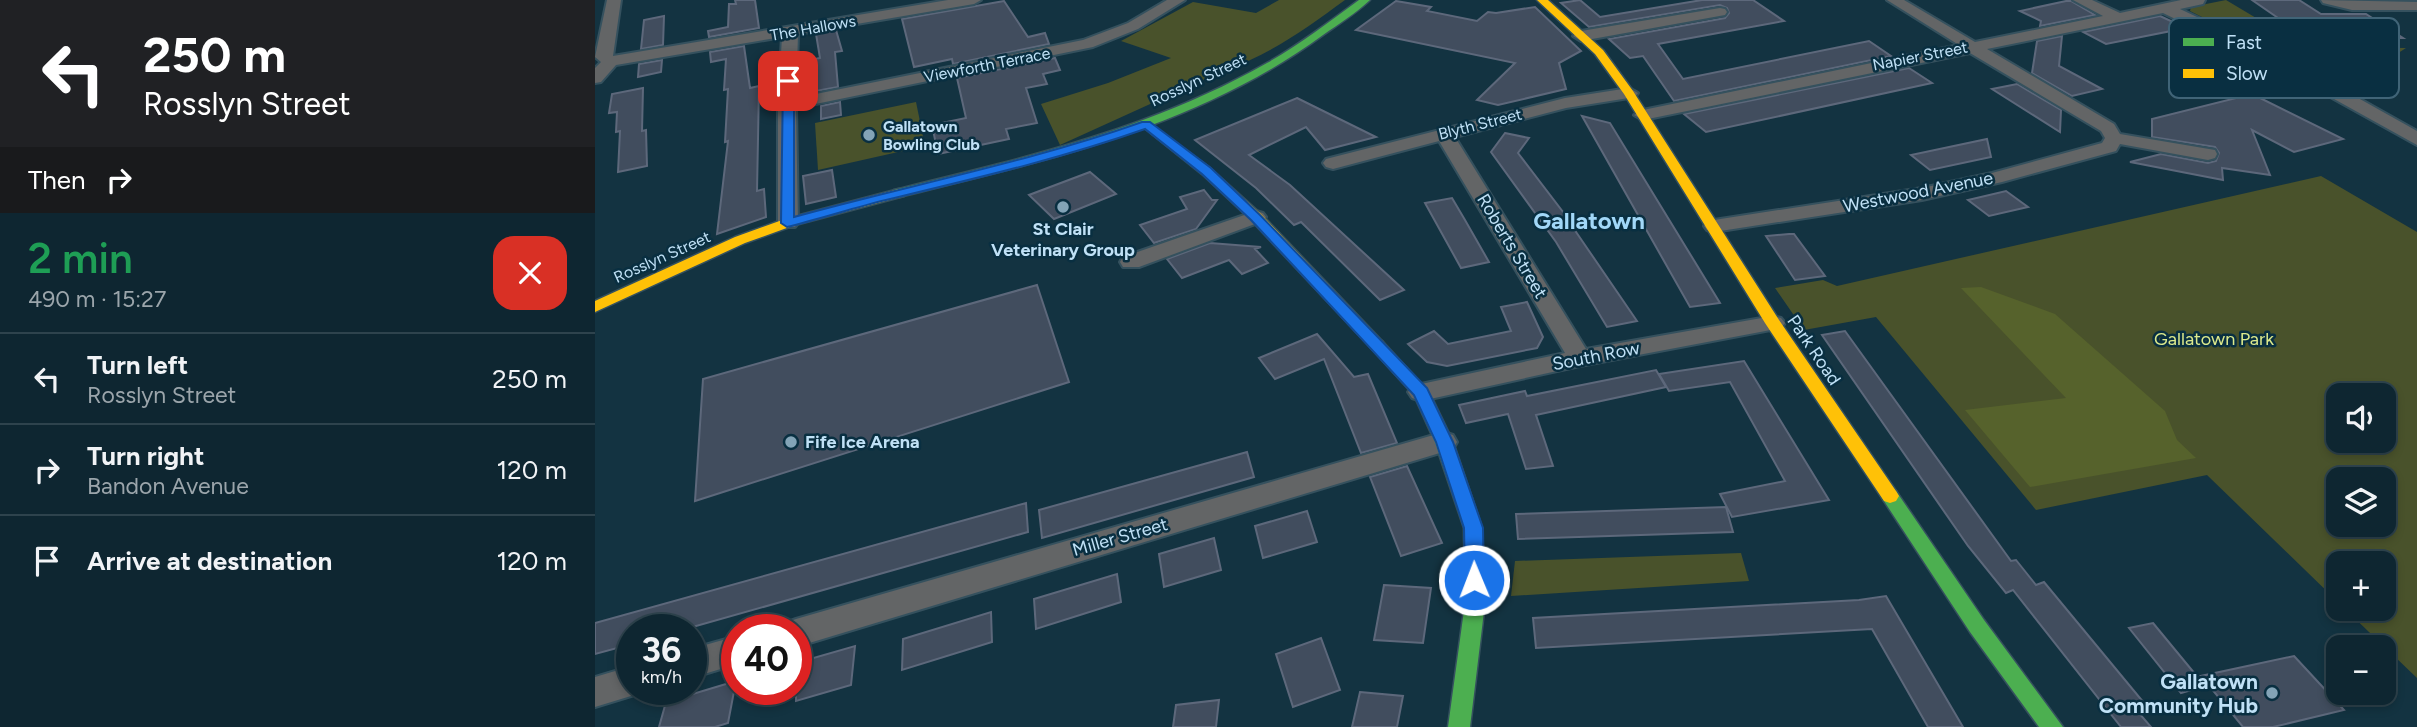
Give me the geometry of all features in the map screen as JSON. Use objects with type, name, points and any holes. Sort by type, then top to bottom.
[{"type":"street","points":[[595,78],[611,61],[603,57],[614,0]]},
{"type":"street","name":"The Hallows","points":[[611,61],[974,0]]},
{"type":"street","name":"Viewforth Terrace","points":[[787,105],[1087,44],[1133,26],[1178,0]]},
{"type":"street","name":"Rosslyn Street","points":[[595,307],[684,264],[787,223],[1041,159],[1146,124],[1287,56],[1365,0]]},
{"type":"street","name":"Park Road","points":[[1542,0],[1599,52],[1629,93],[1773,323],[1977,626],[2052,727]]},
{"type":"street","points":[[1894,0],[2108,128],[2114,138],[2208,155]]},
{"type":"street","points":[[2080,0],[2117,18]]},
{"type":"street","points":[[2328,0],[2352,6],[2417,6]]},
{"type":"street","name":"Napier Street","points":[[1643,115],[2198,1]]},
{"type":"street","points":[[2165,8],[2186,18]]},
{"type":"street","points":[[1581,36],[1720,12]]},
{"type":"street","points":[[787,223],[790,33]]},
{"type":"street","name":"Blyth Street","points":[[1333,163],[1565,103],[1629,93]]},
{"type":"street","points":[[2345,98],[2417,139]]},
{"type":"street","points":[[1146,124],[1206,171],[1256,217],[1421,392],[1444,442],[1473,528],[1475,603],[1459,727]]},
{"type":"street","name":"Roberts Street","points":[[1443,133],[1580,358]]},
{"type":"street","name":"Westwood Avenue","points":[[1714,226],[1971,184],[2109,147],[2114,138]]},
{"type":"street","points":[[1131,262],[1256,217]]},
{"type":"street","name":"South Row","points":[[1421,392],[1580,358],[1773,323]]},
{"type":"street","name":"Miller Street","points":[[812,628],[1444,442]]},
{"type":"street","points":[[595,692],[616,686]]},
{"type":"green space","points":[[1279,0],[1345,0],[1258,57],[1060,145],[1041,104],[1108,83],[1171,58],[1121,41],[1193,2],[1256,13]]},
{"type":"green space","points":[[2226,0],[2256,18],[2204,18],[2190,11],[2191,7]]},
{"type":"green space","name":"Gallatown Bowling Club","points":[[916,102],[925,146],[818,170],[815,123]]},
{"type":"green space","name":"Gallatown Park","points":[[2321,176],[2417,232],[2417,678],[2396,658],[2396,635],[2372,635],[2358,621],[2396,621],[2396,551],[2326,551],[2326,590],[2207,475],[2036,510],[1876,317],[1804,330],[1775,288],[1823,280],[1837,286]]},
{"type":"green space","points":[[1981,287],[2055,314],[2165,411],[2177,440],[2196,458],[2030,487],[1965,410],[2066,398],[1961,288]]},
{"type":"green space","points":[[1741,553],[1749,581],[1511,596],[1515,561]]},
{"type":"building","points":[[735,0],[755,0],[759,28],[709,37],[708,31],[728,27],[729,4],[736,4]]},
{"type":"building","points":[[1580,0],[1600,17],[1702,0],[1753,0],[1784,21],[1658,44],[1683,79],[1869,41],[1891,56],[1674,101],[1643,56],[1630,58],[1609,39],[1725,18],[1729,13],[1727,8],[1720,5],[1589,27],[1561,3]]},
{"type":"building","points":[[2252,0],[2299,0],[2321,14],[2366,14],[2372,18],[2278,18]]},
{"type":"building","points":[[1004,1],[1028,37],[1045,33],[1049,44],[953,64],[952,59],[914,67],[902,19]]},
{"type":"building","points":[[1396,1],[1431,7],[1427,11],[1477,21],[1488,12],[1535,7],[1581,51],[1559,63],[1566,89],[1498,105],[1477,100],[1515,63],[1356,30]]},
{"type":"building","points":[[2071,1],[2095,15],[2040,26],[2041,21],[2020,11]]},
{"type":"building","points":[[664,16],[663,45],[641,49],[644,20]]},
{"type":"building","points":[[2160,16],[2169,20],[2169,31],[2106,44],[2083,32]]},
{"type":"building","points":[[836,30],[842,51],[835,52],[838,87],[810,92],[809,60],[820,58],[816,34]]},
{"type":"building","points":[[2062,36],[2059,66],[2102,89],[2072,96],[2032,73],[2037,41]]},
{"type":"building","points":[[744,46],[750,88],[759,86],[757,191],[764,189],[766,217],[717,234],[728,141],[725,142],[728,89],[724,90],[726,59],[711,62],[710,52]]},
{"type":"building","points":[[1055,58],[1060,70],[1043,74],[1047,84],[1026,88],[1037,123],[1006,129],[1009,139],[938,154],[932,125],[966,118],[957,78]]},
{"type":"building","points":[[662,60],[661,72],[638,77],[639,64]]},
{"type":"building","points":[[1909,68],[1932,83],[1706,132],[1684,114]]},
{"type":"building","points":[[2017,84],[2061,110],[2060,132],[1992,89]]},
{"type":"building","points":[[643,88],[642,131],[646,130],[647,166],[618,172],[620,131],[616,132],[617,112],[609,113],[612,94]]},
{"type":"building","points":[[1297,98],[1376,137],[1325,150],[1306,127],[1249,155],[1290,185],[1404,290],[1380,300],[1301,222],[1294,225],[1256,188],[1195,140]]},
{"type":"building","points":[[2236,98],[2260,98],[2343,139],[2294,152],[2252,130],[2270,175],[2222,168],[2223,180],[2130,162],[2161,154],[2208,163],[2216,161],[2219,153],[2215,147],[2152,137],[2152,119]]},
{"type":"building","points":[[840,102],[841,115],[821,119],[821,106]]},
{"type":"building","points":[[1582,116],[1610,123],[1720,303],[1690,307]]},
{"type":"building","points":[[1505,133],[1529,138],[1518,153],[1576,229],[1637,321],[1607,327],[1556,242],[1491,152]]},
{"type":"building","points":[[1987,139],[1991,157],[1930,170],[1911,155]]},
{"type":"building","points":[[832,170],[836,197],[806,204],[803,176]]},
{"type":"building","name":"St Clair Veterinary Group","points":[[1090,172],[1116,194],[1054,219],[1029,195]]},
{"type":"building","points":[[1204,190],[1212,200],[1217,200],[1196,229],[1154,243],[1140,225],[1187,209],[1180,197]]},
{"type":"building","points":[[2006,191],[2028,207],[1989,216],[1968,200]]},
{"type":"building","points":[[1452,198],[1489,262],[1461,268],[1425,203]]},
{"type":"building","points":[[1794,234],[1825,276],[1795,280],[1766,236]]},
{"type":"building","points":[[1210,243],[1261,247],[1255,249],[1268,263],[1242,274],[1229,260],[1182,278],[1167,259]]},
{"type":"building","name":"Fife Ice Arena","points":[[1037,285],[1069,382],[695,501],[703,379]]},
{"type":"building","points":[[1527,302],[1543,337],[1537,348],[1447,366],[1427,362],[1408,344],[1434,331],[1448,344],[1511,331],[1501,307]]},
{"type":"building","points":[[1845,331],[2011,561],[2016,560],[2036,585],[2044,582],[2149,709],[2138,712],[2151,727],[2121,727],[2013,590],[2006,593],[1968,546],[1822,335]]},
{"type":"building","points":[[1317,334],[1354,377],[1368,374],[1397,443],[1361,453],[1324,359],[1275,379],[1259,358]]},
{"type":"building","points":[[1744,361],[1829,500],[1732,517],[1720,494],[1785,481],[1730,382],[1669,391],[1659,374]]},
{"type":"building","points":[[1656,370],[1666,387],[1536,415],[1553,466],[1526,469],[1508,414],[1466,423],[1459,405],[1525,391],[1527,396]]},
{"type":"building","points":[[1247,452],[1254,477],[1042,538],[1039,510]]},
{"type":"building","points":[[1407,466],[1442,543],[1401,556],[1370,477]]},
{"type":"building","points":[[1026,503],[1028,532],[738,614],[721,614],[721,619],[707,623],[707,614],[627,614]]},
{"type":"building","points":[[1726,507],[1733,532],[1518,539],[1516,514]]},
{"type":"building","points":[[1307,511],[1317,542],[1263,558],[1255,526]]},
{"type":"building","points":[[1214,538],[1221,570],[1164,587],[1159,554]]},
{"type":"building","points":[[1117,574],[1121,602],[1036,629],[1034,599]]},
{"type":"building","points":[[1384,585],[1431,588],[1423,643],[1374,640]]},
{"type":"building","points":[[1886,596],[1963,727],[1928,727],[1872,629],[1536,648],[1533,618],[1859,600]]},
{"type":"building","points":[[991,612],[992,642],[902,670],[903,639]]},
{"type":"building","points":[[616,617],[616,648],[595,654],[595,623]]},
{"type":"building","points":[[2153,623],[2205,686],[2181,693],[2129,628]]},
{"type":"building","points":[[1321,638],[1340,690],[1293,707],[1276,654]]},
{"type":"building","points":[[855,646],[851,685],[812,696],[812,658]]},
{"type":"building","name":"Gallatown Community Hub","points":[[2294,656],[2326,691],[2326,705],[2339,705],[2344,710],[2273,727],[2243,727],[2201,676]]},
{"type":"building","points":[[721,686],[721,705],[731,705],[728,723],[715,727],[659,727],[665,705],[707,705],[707,690]]},
{"type":"building","points":[[1360,692],[1403,696],[1397,727],[1352,727]]},
{"type":"building","points":[[1219,700],[1216,727],[1173,727],[1176,705]]},
{"type":"traffic: fast","points":[[899,193],[1041,157],[1180,110],[1281,60],[1365,0]]},
{"type":"traffic: fast","points":[[1377,345],[1421,392],[1444,442],[1473,528],[1475,603],[1459,727]]},
{"type":"traffic: fast","points":[[1890,496],[1977,626],[2052,727]]},
{"type":"traffic: slow","points":[[1542,0],[1599,52],[1629,93],[1773,323],[1890,496]]},
{"type":"traffic: slow","points":[[1146,124],[1206,171],[1256,217],[1377,345]]},
{"type":"traffic: slow","points":[[595,307],[740,240],[790,222],[899,193]]},
{"type":"place","name":"Gallatown Bowling Club","points":[[869,135]]},
{"type":"place","name":"St Clair Veterinary Group","points":[[1063,207]]},
{"type":"place","name":"Fife Ice Arena","points":[[791,442]]},
{"type":"place","name":"Gallatown Community Hub","points":[[2272,693]]},
{"type":"district","name":"Gallatown","points":[[1589,220]]},
{"type":"route","points":[[788,81],[787,223],[1029,162],[1087,146],[1146,124],[1206,171],[1256,217],[1421,392],[1444,442],[1473,528],[1474,580]]}]
